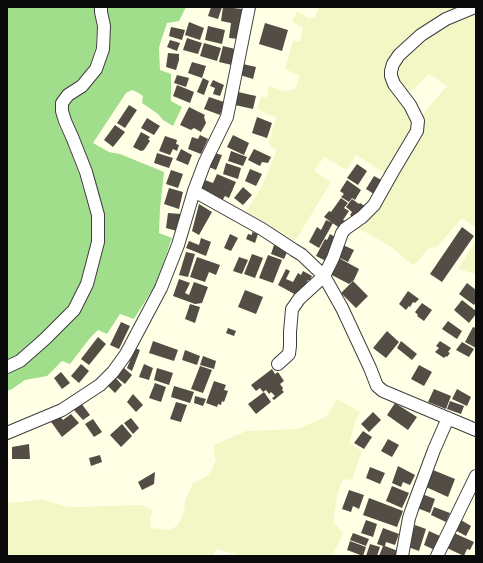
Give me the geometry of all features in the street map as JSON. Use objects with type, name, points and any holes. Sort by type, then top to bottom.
[{"type":"street","points":[[7,367],[20,361],[74,310],[87,284],[91,270],[98,242],[98,214],[86,172],[65,121],[62,111],[62,103],[68,95],[82,86],[96,69],[103,48],[104,26],[101,7]]},
{"type":"street","points":[[7,433],[62,410],[100,385],[126,354],[161,288],[178,245],[194,191],[226,117],[249,7]]},
{"type":"street","points":[[278,364],[288,354],[290,346],[292,309],[299,299],[324,276],[345,229],[362,217],[374,205],[417,131],[418,121],[410,105],[394,84],[391,76],[393,64],[399,55],[421,35],[446,19],[475,7]]},
{"type":"street","points":[[194,191],[262,229],[298,252],[324,276],[342,308],[377,386],[383,391],[476,430]]},
{"type":"street","points":[[402,556],[412,509],[434,450],[448,418]]},
{"type":"street","points":[[437,556],[476,476]]},
{"type":"green space","points":[[7,7],[95,7],[94,12],[97,27],[96,47],[90,66],[77,81],[64,90],[56,101],[58,123],[79,174],[91,216],[92,241],[81,281],[69,306],[16,356],[7,360]]},
{"type":"green space","points":[[103,7],[186,7],[179,21],[167,23],[159,49],[160,70],[171,74],[171,101],[182,107],[173,126],[142,103],[143,96],[132,90],[126,93],[93,143],[109,152],[120,154],[164,172],[159,233],[172,238],[156,284],[134,319],[120,314],[107,334],[98,330],[70,364],[62,361],[47,376],[25,380],[7,391],[7,369],[75,311],[100,242],[64,104],[97,70]]},
{"type":"green space","points":[[319,7],[457,8],[390,59],[416,122],[387,174],[356,155],[347,170],[324,157],[314,171],[331,182],[295,241],[269,224],[246,212],[263,184],[277,150],[271,146],[269,142],[276,118],[257,109],[261,97],[267,97],[269,86],[284,91],[295,89],[300,76],[285,69],[293,41],[300,41],[303,28],[292,21],[297,11],[308,18],[315,17]]},
{"type":"green space","points":[[476,9],[476,227],[462,218],[437,247],[429,248],[414,265],[390,246],[356,227],[420,118],[447,86],[429,74],[410,92],[402,86],[397,77],[396,69],[415,43]]},
{"type":"green space","points":[[476,240],[476,274],[458,269]]},
{"type":"green space","points":[[337,399],[360,412],[349,443],[362,451],[352,480],[343,479],[338,492],[333,522],[343,533],[333,554],[325,556],[242,556],[216,549],[213,556],[7,556],[7,502],[12,503],[43,499],[63,506],[74,507],[143,505],[153,510],[150,519],[151,528],[169,530],[177,526],[180,521],[184,511],[185,501],[193,483],[206,477],[212,470],[216,459],[214,455],[214,445],[246,431],[298,429],[327,416]]},
{"type":"building","points":[[211,7],[222,7],[218,19],[208,16]]},
{"type":"building","points":[[223,7],[243,9],[239,39],[229,38],[231,23],[221,21]]},
{"type":"building","points":[[189,22],[204,28],[200,40],[185,35]]},
{"type":"building","points":[[265,23],[288,30],[282,51],[259,44]]},
{"type":"building","points":[[208,26],[225,30],[222,44],[205,40]]},
{"type":"building","points":[[171,27],[185,30],[182,40],[169,36]]},
{"type":"building","points":[[187,38],[202,43],[198,54],[183,50]]},
{"type":"building","points":[[170,40],[180,43],[177,51],[167,47]]},
{"type":"building","points":[[204,43],[221,48],[217,61],[200,56]]},
{"type":"building","points":[[223,46],[235,49],[232,65],[219,62]]},
{"type":"building","points":[[168,53],[179,54],[176,70],[166,67]]},
{"type":"building","points":[[192,62],[206,66],[202,78],[188,73]]},
{"type":"building","points":[[243,64],[256,67],[253,79],[240,75]]},
{"type":"building","points":[[177,75],[189,78],[186,87],[174,83]]},
{"type":"building","points":[[203,78],[209,81],[204,95],[197,92]]},
{"type":"building","points":[[213,80],[224,85],[220,96],[213,94],[215,88],[210,86]]},
{"type":"building","points":[[177,85],[194,92],[190,103],[173,96]]},
{"type":"building","points":[[238,92],[256,96],[253,109],[235,105]]},
{"type":"building","points":[[209,97],[224,102],[220,115],[204,109]]},
{"type":"building","points":[[129,105],[137,110],[125,128],[117,123]]},
{"type":"building","points":[[189,107],[205,115],[204,117],[206,123],[201,132],[194,128],[191,130],[180,125]]},
{"type":"building","points":[[257,117],[272,123],[267,138],[252,133]]},
{"type":"building","points":[[147,118],[160,126],[154,135],[141,128]]},
{"type":"building","points":[[115,125],[125,132],[113,147],[104,140]]},
{"type":"building","points":[[141,132],[150,137],[148,139],[150,141],[144,150],[141,151],[133,147]]},
{"type":"building","points":[[200,135],[208,139],[201,154],[188,149],[192,137],[198,139]]},
{"type":"building","points":[[233,135],[249,143],[244,155],[227,147]]},
{"type":"building","points":[[165,136],[177,140],[176,144],[179,145],[177,151],[173,149],[170,155],[159,151]]},
{"type":"building","points":[[181,149],[192,155],[188,165],[176,160]]},
{"type":"building","points":[[254,149],[271,157],[268,163],[262,162],[260,166],[248,160]]},
{"type":"building","points":[[231,151],[247,157],[243,166],[228,161]]},
{"type":"building","points":[[157,153],[173,158],[169,168],[154,163]]},
{"type":"building","points":[[214,153],[222,155],[216,170],[209,167]]},
{"type":"building","points":[[226,163],[241,168],[238,179],[223,174]]},
{"type":"building","points":[[357,164],[367,171],[358,185],[347,178]]},
{"type":"building","points":[[250,169],[262,174],[256,186],[245,181]]},
{"type":"building","points":[[171,170],[183,174],[178,188],[166,184]]},
{"type":"building","points":[[217,174],[236,182],[229,198],[225,196],[222,201],[200,192],[205,180],[213,183]]},
{"type":"building","points":[[374,176],[385,182],[377,196],[366,189]]},
{"type":"building","points":[[347,180],[361,190],[355,200],[352,198],[349,202],[341,197],[344,194],[340,191]]},
{"type":"building","points":[[243,187],[252,195],[243,205],[234,198]]},
{"type":"building","points":[[169,188],[183,192],[179,209],[164,204]]},
{"type":"building","points":[[341,198],[348,203],[344,208],[349,211],[343,220],[346,221],[341,229],[324,217],[329,211],[331,212]]},
{"type":"building","points":[[352,199],[368,208],[355,219],[350,215],[352,212],[346,207]]},
{"type":"building","points":[[199,204],[212,212],[199,235],[192,231]]},
{"type":"building","points":[[168,213],[181,214],[177,231],[166,228]]},
{"type":"building","points":[[326,220],[333,223],[319,248],[309,242],[317,227],[321,230]]},
{"type":"building","points":[[462,227],[474,236],[442,282],[430,274]]},
{"type":"building","points":[[252,232],[258,234],[255,243],[246,239],[248,234],[252,235]]},
{"type":"building","points":[[230,234],[238,238],[231,251],[224,248]]},
{"type":"building","points":[[330,234],[335,237],[326,261],[316,256],[325,239],[327,240]]},
{"type":"building","points":[[201,238],[211,242],[206,256],[186,248],[189,241],[199,245]]},
{"type":"building","points":[[274,245],[288,250],[284,259],[271,254]]},
{"type":"building","points":[[343,245],[354,250],[348,262],[338,257]]},
{"type":"building","points":[[186,252],[195,254],[188,277],[179,275]]},
{"type":"building","points":[[252,254],[263,258],[255,278],[244,274]]},
{"type":"building","points":[[268,255],[282,260],[273,283],[259,278]]},
{"type":"building","points":[[197,257],[220,265],[216,275],[209,272],[205,282],[190,277]]},
{"type":"building","points":[[239,257],[248,260],[242,274],[233,271]]},
{"type":"building","points":[[337,257],[359,269],[354,280],[349,284],[328,273]]},
{"type":"building","points":[[286,269],[290,271],[286,279],[293,282],[298,273],[301,275],[303,271],[312,276],[298,296],[278,285]]},
{"type":"building","points":[[179,279],[190,283],[185,293],[189,295],[194,282],[208,287],[202,303],[195,304],[173,296]]},
{"type":"building","points":[[353,281],[368,296],[356,308],[341,293]]},
{"type":"building","points":[[467,283],[476,290],[476,302],[474,305],[459,294]]},
{"type":"building","points":[[245,290],[263,297],[256,314],[238,307]]},
{"type":"building","points":[[408,291],[419,299],[415,303],[413,302],[406,310],[399,304]]},
{"type":"building","points":[[462,300],[476,311],[476,314],[469,323],[454,310]]},
{"type":"building","points":[[422,303],[432,310],[424,321],[417,316],[418,315],[415,312]]},
{"type":"building","points":[[190,304],[200,307],[195,323],[185,319]]},
{"type":"building","points":[[448,321],[462,331],[457,339],[442,329]]},
{"type":"building","points":[[121,322],[130,326],[119,349],[110,345]]},
{"type":"building","points":[[473,327],[476,328],[476,348],[465,342]]},
{"type":"building","points":[[228,328],[236,331],[234,336],[226,333]]},
{"type":"building","points":[[387,331],[399,342],[386,358],[373,348]]},
{"type":"building","points":[[98,337],[106,344],[89,365],[81,359]]},
{"type":"building","points":[[153,341],[178,350],[174,361],[149,353]]},
{"type":"building","points":[[401,341],[417,354],[412,360],[397,348]]},
{"type":"building","points":[[440,341],[451,348],[448,352],[450,353],[444,358],[435,352],[439,348],[436,346]]},
{"type":"building","points":[[462,342],[474,349],[469,357],[456,350]]},
{"type":"building","points":[[135,348],[140,350],[132,371],[127,368]]},
{"type":"building","points":[[185,350],[200,356],[197,365],[182,360]]},
{"type":"building","points":[[203,356],[216,361],[214,369],[200,365]]},
{"type":"building","points":[[81,364],[89,371],[79,383],[71,376]]},
{"type":"building","points":[[144,364],[153,368],[149,380],[139,377]]},
{"type":"building","points":[[419,365],[432,372],[424,386],[411,379]]},
{"type":"building","points":[[200,366],[212,370],[203,393],[191,389]]},
{"type":"building","points":[[124,368],[132,375],[125,384],[116,377]]},
{"type":"building","points":[[157,368],[173,373],[169,385],[154,380]]},
{"type":"building","points":[[272,369],[275,374],[278,372],[284,381],[280,384],[284,392],[274,400],[272,398],[275,396],[271,392],[269,394],[266,390],[263,392],[260,388],[256,391],[251,385]]},
{"type":"building","points":[[61,372],[70,383],[62,389],[54,378]]},
{"type":"building","points":[[115,377],[122,385],[115,393],[107,385]]},
{"type":"building","points":[[214,381],[226,385],[224,390],[228,391],[224,402],[222,401],[221,405],[218,404],[217,407],[206,403]]},
{"type":"building","points":[[155,383],[166,387],[161,402],[149,398]]},
{"type":"building","points":[[174,386],[194,392],[190,403],[171,397]]},
{"type":"building","points":[[434,389],[451,396],[446,409],[428,402]]},
{"type":"building","points":[[457,389],[471,397],[467,406],[452,399]]},
{"type":"building","points":[[264,392],[271,402],[256,414],[248,404]]},
{"type":"building","points":[[133,394],[143,405],[136,412],[127,402]]},
{"type":"building","points":[[195,396],[206,399],[203,406],[194,403]]},
{"type":"building","points":[[450,401],[464,406],[461,414],[447,409]]},
{"type":"building","points":[[176,402],[187,405],[181,422],[170,419]]},
{"type":"building","points":[[81,403],[90,415],[83,420],[73,409]]},
{"type":"building","points":[[395,403],[417,417],[408,430],[387,415]]},
{"type":"building","points":[[373,412],[381,420],[369,432],[361,424]]},
{"type":"building","points":[[57,413],[63,420],[71,414],[79,423],[62,437],[49,419]]},
{"type":"building","points":[[131,418],[139,428],[133,434],[124,423]]},
{"type":"building","points":[[93,419],[102,432],[94,437],[85,424]]},
{"type":"building","points":[[122,424],[132,436],[121,447],[110,435]]},
{"type":"building","points":[[363,431],[372,437],[364,449],[354,443]]},
{"type":"building","points":[[388,439],[399,445],[392,457],[381,451]]},
{"type":"building","points":[[29,444],[30,459],[12,459],[12,447]]},
{"type":"building","points":[[100,455],[102,462],[91,466],[89,458]]},
{"type":"building","points":[[398,466],[415,475],[410,485],[403,482],[401,487],[392,483]]},
{"type":"building","points":[[370,467],[385,473],[380,484],[366,478]]},
{"type":"building","points":[[433,470],[455,479],[448,497],[426,487]]},
{"type":"building","points":[[155,472],[154,484],[142,490],[138,482]]},
{"type":"building","points":[[392,486],[409,493],[402,508],[386,501]]},
{"type":"building","points":[[349,490],[364,495],[359,509],[353,506],[351,512],[342,509]]},
{"type":"building","points":[[422,494],[435,499],[430,513],[417,508]]},
{"type":"building","points":[[369,498],[403,511],[397,527],[363,515]]},
{"type":"building","points":[[434,507],[450,513],[446,522],[431,515]]},
{"type":"building","points":[[366,520],[377,524],[373,537],[361,533]]},
{"type":"building","points":[[461,520],[471,526],[466,536],[455,530]]},
{"type":"building","points":[[415,525],[426,529],[419,551],[408,547]]},
{"type":"building","points":[[383,528],[399,534],[395,545],[386,542],[385,546],[398,551],[396,556],[379,556],[383,546],[377,544]]},
{"type":"building","points":[[429,531],[442,537],[437,551],[424,545]]},
{"type":"building","points":[[353,533],[369,539],[366,546],[350,540]]},
{"type":"building","points":[[454,533],[474,542],[470,550],[467,549],[464,556],[447,548]]},
{"type":"building","points":[[350,541],[366,547],[363,556],[347,550]]},
{"type":"building","points":[[370,544],[380,547],[377,556],[366,556]]}]
